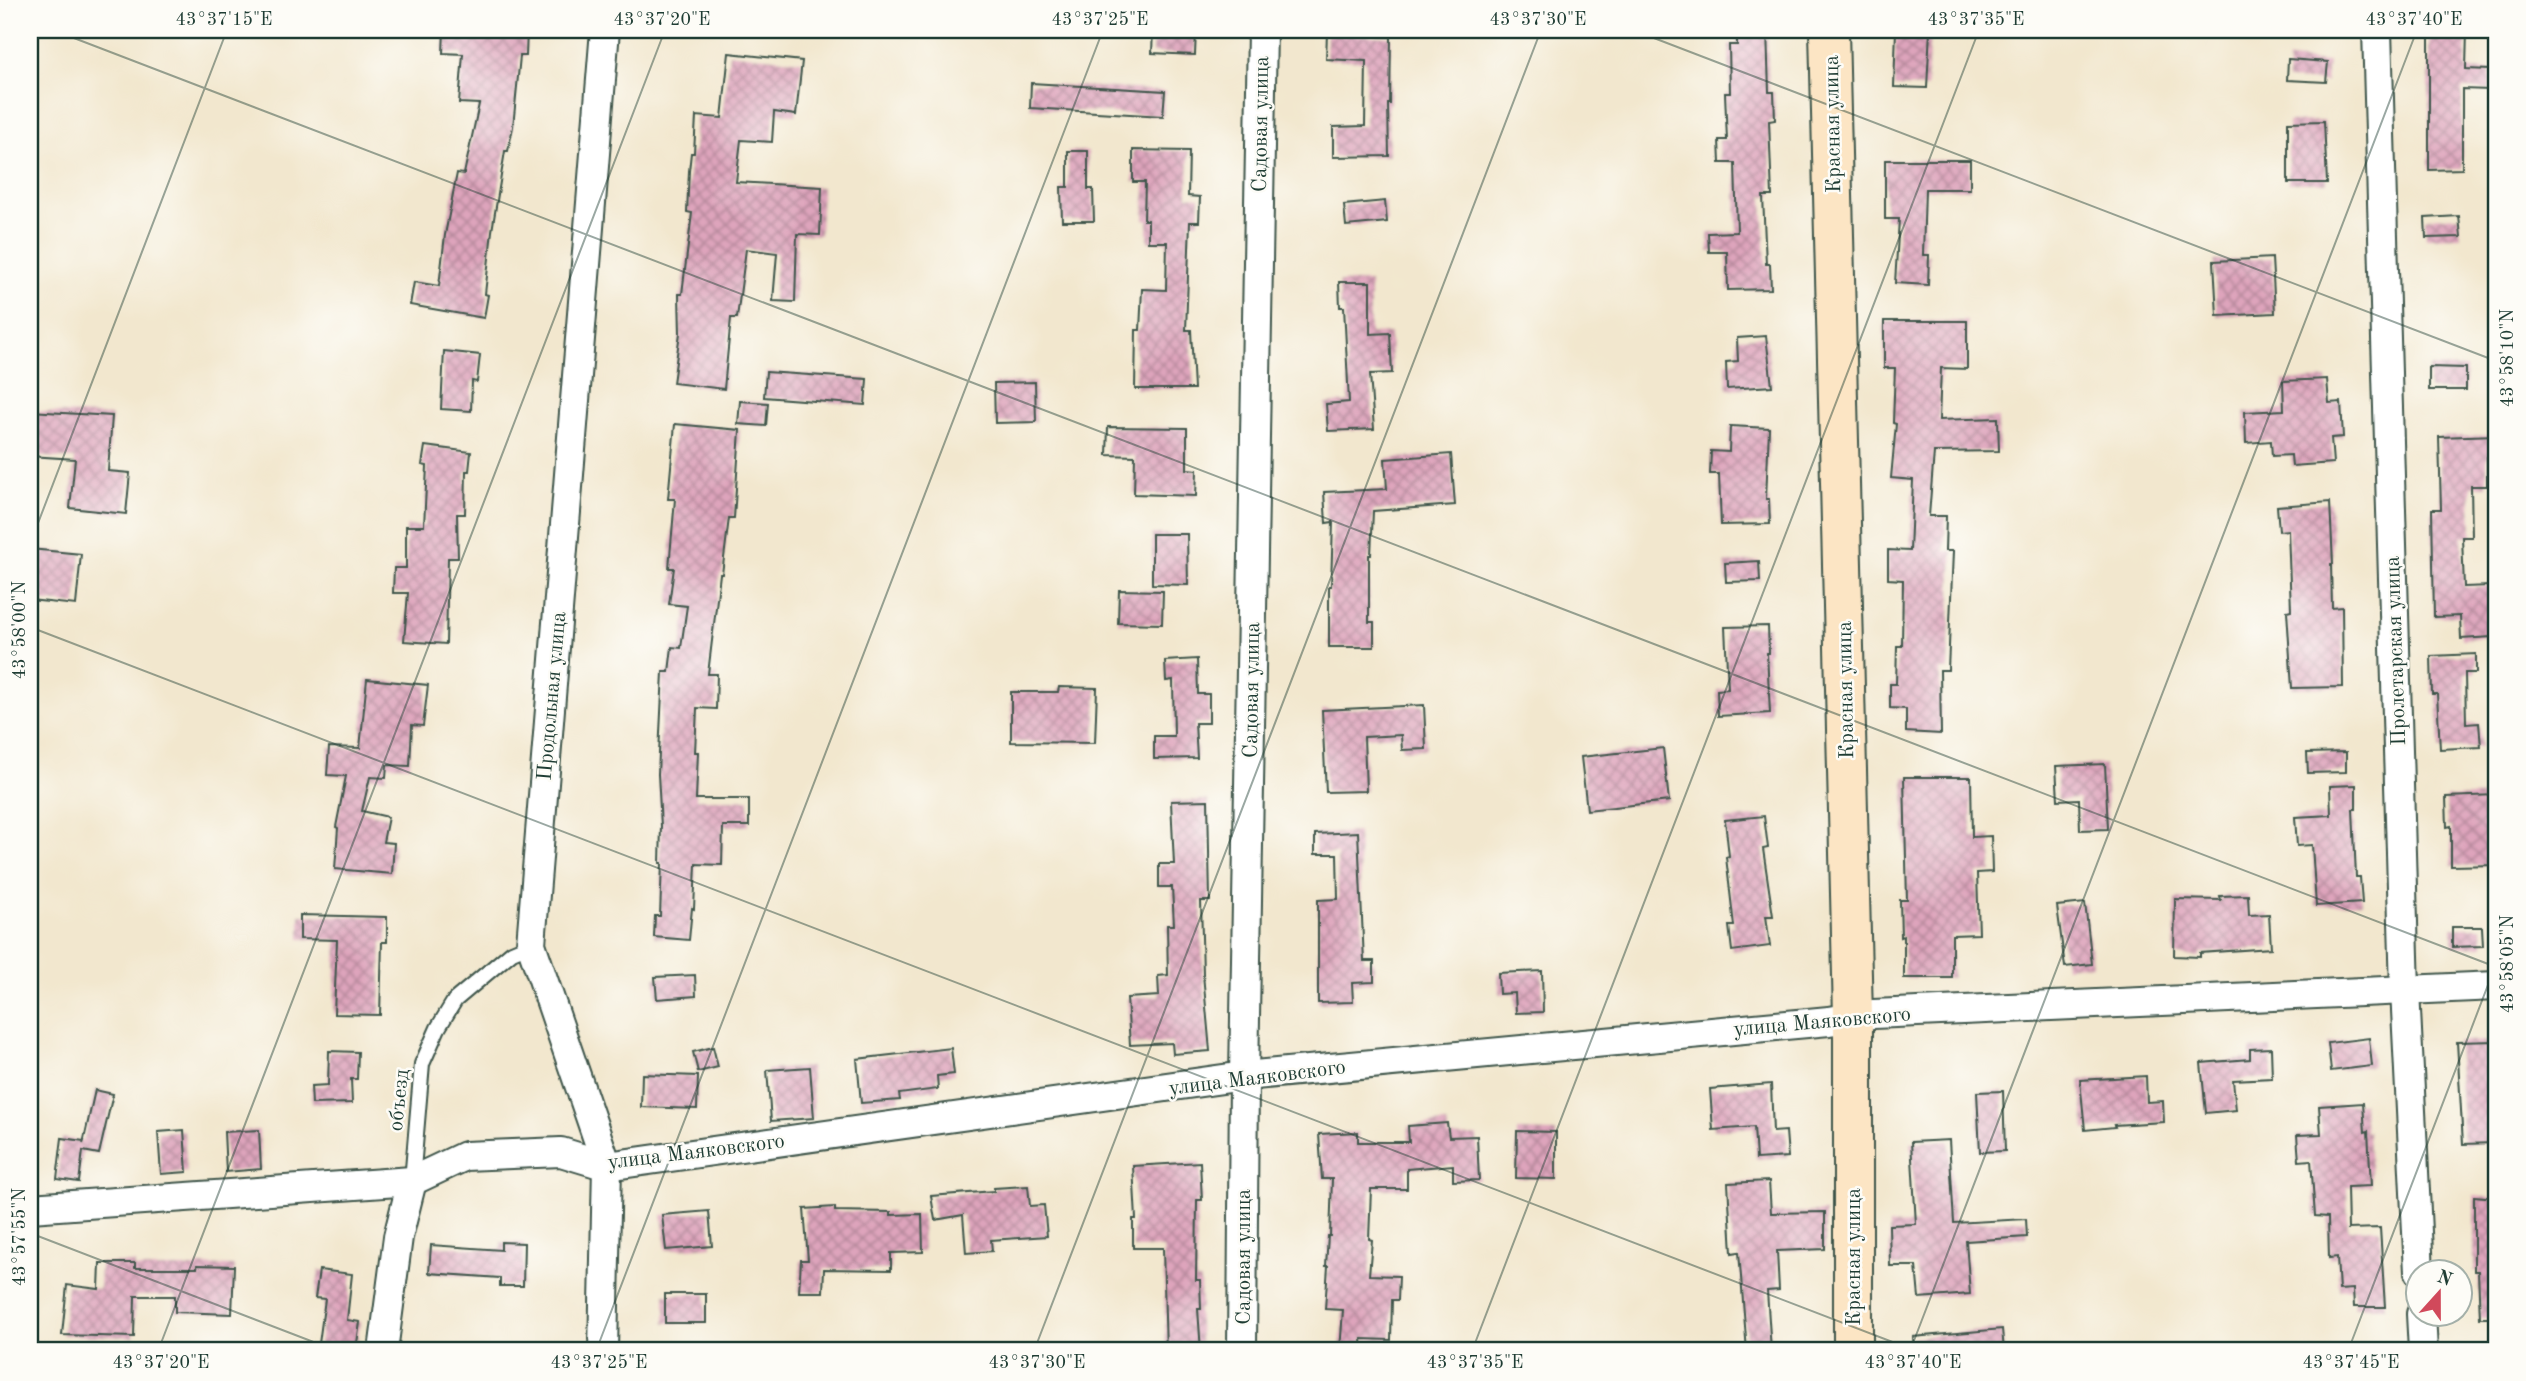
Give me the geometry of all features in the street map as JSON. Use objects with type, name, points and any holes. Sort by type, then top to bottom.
[{"type":"street","name":"Продольная улица","points":[[603,1351],[607,1166],[531,944],[605,30]]},
{"type":"street","name":"Садовая улица","points":[[1242,1351],[1244,1076],[1262,30]]},
{"type":"street","name":"Красная улица","points":[[1829,30],[1853,1017],[1853,1351]]},
{"type":"street","name":"Пролетарская улица","points":[[2377,30],[2405,990],[2418,1258]]},
{"type":"street","name":"улица Маяковского","points":[[30,1208],[412,1181],[464,1156],[561,1152],[607,1166],[1244,1076],[1873,1014],[2496,986]]},
{"type":"street","points":[[383,1351],[398,1237],[412,1181]]},
{"type":"street","points":[[2422,1328],[2423,1351]]},
{"type":"lane","name":"объезд","points":[[412,1181],[422,1064],[438,1028],[455,1000],[512,952],[531,944]]},
{"type":"building","points":[[444,30],[527,30],[526,56],[520,56],[513,127],[508,151],[505,151],[492,231],[484,318],[410,305],[414,282],[439,286],[457,173],[464,174],[479,104],[459,103],[463,54],[443,53]]},
{"type":"building","points":[[1153,30],[1196,30],[1195,55],[1152,53]]},
{"type":"building","points":[[1737,30],[1767,30],[1769,92],[1774,92],[1775,120],[1769,121],[1772,196],[1763,196],[1766,264],[1770,264],[1771,289],[1728,290],[1727,252],[1709,252],[1708,233],[1737,232],[1735,163],[1720,163],[1719,140],[1727,140],[1725,93],[1730,93],[1729,45],[1737,45]]},
{"type":"building","points":[[1896,30],[1930,30],[1927,88],[1894,87]]},
{"type":"building","points":[[2429,30],[2467,30],[2466,69],[2491,70],[2490,90],[2462,89],[2462,169],[2429,170]]},
{"type":"building","points":[[1327,33],[1391,37],[1389,156],[1333,157],[1333,127],[1365,126],[1366,61],[1326,59]]},
{"type":"building","points":[[729,53],[802,61],[796,115],[774,112],[772,142],[741,140],[736,182],[822,187],[820,235],[797,234],[795,302],[773,301],[777,253],[746,249],[737,318],[731,318],[724,389],[673,383],[680,333],[679,294],[682,294],[692,213],[687,212],[696,116],[722,118]]},
{"type":"building","points":[[2288,59],[2328,62],[2326,82],[2287,80]]},
{"type":"building","points":[[1031,83],[1165,91],[1163,116],[1030,108]]},
{"type":"building","points":[[2324,121],[2327,183],[2288,183],[2288,122]]},
{"type":"building","points":[[1133,150],[1189,151],[1188,196],[1200,197],[1199,222],[1190,222],[1186,330],[1191,330],[1194,389],[1135,389],[1136,330],[1140,330],[1142,289],[1166,290],[1167,242],[1148,242],[1148,220],[1144,220],[1145,182],[1133,182]]},
{"type":"building","points":[[1068,151],[1088,151],[1088,189],[1093,189],[1094,221],[1062,221],[1061,187],[1068,187]]},
{"type":"building","points":[[1885,160],[1970,160],[1970,189],[1925,189],[1923,255],[1929,255],[1928,285],[1895,283],[1899,219],[1885,219]]},
{"type":"building","points":[[1385,201],[1387,222],[1346,226],[1344,205]]},
{"type":"building","points":[[2459,216],[2461,237],[2426,238],[2425,218]]},
{"type":"building","points":[[2272,258],[2275,313],[2217,316],[2214,261]]},
{"type":"building","points":[[1339,282],[1370,282],[1370,334],[1390,333],[1392,373],[1370,374],[1374,429],[1328,431],[1326,404],[1349,402],[1344,307],[1340,307]]},
{"type":"building","points":[[1884,321],[1967,321],[1967,369],[1941,368],[1939,420],[1998,418],[1999,451],[1934,452],[1929,516],[1946,516],[1945,551],[1953,551],[1948,670],[1940,670],[1941,734],[1906,732],[1906,709],[1890,708],[1890,684],[1896,684],[1897,646],[1902,646],[1903,580],[1888,579],[1888,550],[1910,551],[1913,480],[1891,478],[1896,424],[1893,423],[1895,368],[1884,368]]},
{"type":"building","points":[[1766,336],[1772,386],[1727,389],[1726,362],[1738,361],[1737,338]]},
{"type":"building","points":[[444,351],[480,355],[477,382],[472,381],[471,411],[441,409]]},
{"type":"building","points":[[2429,367],[2466,368],[2466,390],[2429,390]]},
{"type":"building","points":[[766,372],[867,379],[865,405],[764,397]]},
{"type":"building","points":[[2327,379],[2329,403],[2341,402],[2343,437],[2331,438],[2333,463],[2292,466],[2291,455],[2272,456],[2271,441],[2246,443],[2245,412],[2284,410],[2283,381]]},
{"type":"building","points":[[1035,382],[1036,422],[995,423],[994,383]]},
{"type":"building","points":[[740,401],[768,403],[766,426],[738,424]]},
{"type":"building","points":[[30,411],[112,416],[108,471],[130,473],[126,514],[70,508],[75,459],[30,456]]},
{"type":"building","points":[[675,424],[740,430],[734,518],[729,518],[708,674],[717,674],[716,709],[697,708],[696,799],[749,799],[749,826],[723,826],[722,865],[696,864],[694,909],[692,908],[689,940],[654,937],[655,916],[660,916],[662,863],[658,774],[663,672],[669,672],[672,647],[681,648],[687,606],[669,604],[674,568],[669,568],[675,499],[668,499]]},
{"type":"building","points":[[1730,426],[1769,428],[1766,499],[1769,499],[1770,524],[1721,525],[1719,474],[1710,474],[1711,451],[1729,452]]},
{"type":"building","points":[[1108,427],[1187,428],[1187,469],[1197,470],[1196,496],[1134,494],[1135,456],[1107,455]]},
{"type":"building","points":[[2496,435],[2496,457],[2487,457],[2487,486],[2471,486],[2472,537],[2462,537],[2464,587],[2490,586],[2492,637],[2461,639],[2460,616],[2434,617],[2432,509],[2441,509],[2439,437]]},
{"type":"building","points":[[425,446],[471,452],[469,471],[466,471],[465,514],[457,514],[458,558],[448,558],[446,644],[404,641],[408,593],[393,593],[394,568],[406,568],[406,526],[424,526],[427,466],[422,465]]},
{"type":"building","points":[[1451,454],[1455,505],[1373,511],[1369,555],[1369,622],[1374,622],[1374,647],[1329,647],[1333,522],[1326,523],[1324,492],[1387,489],[1385,459]]},
{"type":"building","points":[[2330,502],[2332,608],[2342,607],[2343,687],[2292,688],[2287,611],[2291,610],[2288,530],[2279,531],[2277,506]]},
{"type":"building","points":[[1152,534],[1187,534],[1188,585],[1152,584]]},
{"type":"building","points":[[30,549],[81,554],[76,605],[30,600]]},
{"type":"building","points":[[1759,561],[1760,581],[1726,582],[1725,563]]},
{"type":"building","points":[[1119,590],[1163,591],[1162,624],[1118,623]]},
{"type":"building","points":[[1768,626],[1770,713],[1718,716],[1717,690],[1728,689],[1725,627]]},
{"type":"building","points":[[2476,654],[2476,673],[2465,673],[2466,724],[2479,723],[2481,747],[2440,749],[2437,694],[2432,694],[2431,656]]},
{"type":"building","points":[[1197,659],[1198,694],[1209,694],[1209,723],[1195,723],[1197,758],[1154,759],[1154,736],[1174,736],[1173,680],[1166,681],[1165,661]]},
{"type":"building","points":[[367,679],[428,685],[423,726],[412,725],[410,766],[387,765],[386,778],[370,777],[362,811],[388,817],[383,842],[394,843],[392,874],[335,869],[336,827],[346,776],[327,775],[329,747],[360,748]]},
{"type":"building","points":[[1059,687],[1097,688],[1095,743],[1011,742],[1011,692],[1058,692]]},
{"type":"building","points":[[1424,705],[1426,749],[1402,750],[1401,735],[1364,737],[1366,791],[1326,792],[1322,710]]},
{"type":"building","points":[[1663,748],[1669,801],[1587,810],[1581,757]]},
{"type":"building","points":[[2346,752],[2346,772],[2308,773],[2307,753]]},
{"type":"building","points":[[2105,764],[2108,829],[2080,830],[2079,799],[2058,800],[2056,766]]},
{"type":"building","points":[[1904,777],[1971,777],[1972,837],[1991,836],[1992,872],[1977,873],[1979,934],[1952,935],[1952,978],[1904,978],[1904,936],[1901,937],[1900,900],[1907,900]]},
{"type":"building","points":[[2356,785],[2356,809],[2353,809],[2356,877],[2360,877],[2362,903],[2316,906],[2312,845],[2297,846],[2295,817],[2331,815],[2330,786]]},
{"type":"building","points":[[2496,795],[2496,865],[2451,866],[2451,826],[2447,827],[2446,797]]},
{"type":"building","points":[[1208,800],[1210,901],[1201,901],[1203,974],[1210,1051],[1173,1054],[1172,1043],[1130,1045],[1127,998],[1159,996],[1158,976],[1168,975],[1167,925],[1174,925],[1172,887],[1159,887],[1159,864],[1174,864],[1171,801]]},
{"type":"building","points":[[1764,816],[1768,848],[1763,849],[1773,916],[1766,916],[1770,946],[1732,951],[1729,926],[1734,926],[1726,857],[1729,856],[1725,820]]},
{"type":"building","points":[[1358,832],[1364,961],[1374,961],[1374,982],[1352,983],[1353,1002],[1318,1003],[1318,900],[1338,899],[1337,854],[1315,854],[1315,834]]},
{"type":"building","points":[[2248,895],[2249,915],[2269,914],[2271,948],[2200,953],[2200,957],[2174,956],[2175,899],[2221,900],[2220,896]]},
{"type":"building","points":[[2085,903],[2092,964],[2065,967],[2057,906]]},
{"type":"building","points":[[300,915],[387,917],[387,942],[382,942],[380,1015],[334,1014],[337,940],[300,939]]},
{"type":"building","points":[[2452,927],[2482,927],[2483,946],[2452,947]]},
{"type":"building","points":[[1542,971],[1543,1012],[1516,1013],[1515,993],[1499,994],[1498,973]]},
{"type":"building","points":[[695,975],[696,996],[657,999],[655,977]]},
{"type":"building","points":[[2369,1038],[2372,1066],[2331,1071],[2328,1043]]},
{"type":"building","points":[[2496,1041],[2495,1143],[2463,1144],[2457,1042]]},
{"type":"building","points":[[713,1047],[718,1067],[698,1072],[693,1052]]},
{"type":"building","points":[[951,1048],[954,1074],[937,1076],[938,1089],[899,1094],[900,1100],[861,1103],[857,1059]]},
{"type":"building","points":[[2271,1048],[2272,1078],[2233,1080],[2236,1110],[2206,1113],[2201,1063],[2250,1059],[2250,1049]]},
{"type":"building","points":[[329,1051],[358,1052],[357,1079],[351,1079],[352,1103],[312,1104],[311,1086],[328,1085]]},
{"type":"building","points":[[810,1067],[814,1118],[771,1121],[767,1070]]},
{"type":"building","points":[[642,1074],[698,1076],[697,1109],[641,1107]]},
{"type":"building","points":[[2146,1076],[2147,1102],[2163,1101],[2164,1122],[2085,1130],[2080,1080]]},
{"type":"building","points":[[1771,1084],[1773,1132],[1786,1131],[1788,1157],[1756,1159],[1754,1127],[1713,1130],[1710,1089]]},
{"type":"building","points":[[95,1090],[113,1094],[99,1154],[83,1151],[79,1182],[57,1179],[62,1138],[84,1141]]},
{"type":"building","points":[[2003,1091],[2005,1151],[1980,1152],[1977,1092]]},
{"type":"building","points":[[2363,1103],[2365,1132],[2368,1131],[2371,1186],[2347,1187],[2348,1229],[2380,1228],[2385,1307],[2354,1307],[2353,1289],[2339,1290],[2337,1257],[2329,1258],[2328,1217],[2315,1216],[2311,1160],[2299,1161],[2297,1135],[2321,1134],[2319,1106]]},
{"type":"building","points":[[1447,1123],[1449,1137],[1477,1136],[1479,1180],[1453,1181],[1453,1165],[1407,1169],[1407,1189],[1371,1189],[1369,1239],[1372,1240],[1369,1275],[1399,1276],[1398,1300],[1392,1300],[1391,1340],[1362,1339],[1363,1351],[1340,1351],[1343,1310],[1325,1309],[1332,1179],[1322,1179],[1319,1134],[1358,1132],[1358,1142],[1409,1142],[1408,1126]]},
{"type":"building","points":[[184,1130],[187,1172],[161,1174],[158,1132]]},
{"type":"building","points":[[259,1130],[261,1169],[226,1172],[224,1132]]},
{"type":"building","points":[[1517,1131],[1556,1132],[1556,1179],[1516,1178]]},
{"type":"building","points":[[1949,1140],[1954,1223],[2026,1219],[2027,1237],[1966,1241],[1970,1294],[1919,1298],[1916,1266],[1890,1266],[1889,1225],[1916,1224],[1911,1142]]},
{"type":"building","points":[[1200,1162],[1202,1200],[1197,1200],[1196,1280],[1200,1280],[1201,1309],[1198,1309],[1201,1351],[1166,1351],[1163,1248],[1133,1248],[1133,1219],[1136,1219],[1133,1166]]},
{"type":"building","points":[[1769,1181],[1771,1213],[1825,1212],[1825,1249],[1777,1251],[1779,1290],[1767,1291],[1771,1351],[1747,1351],[1739,1252],[1732,1253],[1728,1183]]},
{"type":"building","points":[[1028,1186],[1030,1206],[1044,1205],[1047,1236],[991,1240],[992,1251],[966,1253],[963,1215],[935,1220],[931,1196]]},
{"type":"building","points":[[2474,1196],[2496,1198],[2496,1318],[2480,1318],[2478,1271],[2474,1271]]},
{"type":"building","points":[[835,1207],[835,1211],[922,1214],[923,1252],[891,1253],[891,1270],[824,1269],[823,1292],[799,1292],[801,1260],[808,1260],[804,1209]]},
{"type":"building","points":[[709,1211],[712,1246],[666,1250],[662,1215]]},
{"type":"building","points":[[501,1242],[524,1243],[523,1286],[500,1286],[500,1278],[429,1273],[431,1245],[501,1250]]},
{"type":"building","points":[[100,1263],[135,1263],[135,1268],[234,1266],[232,1314],[175,1312],[175,1296],[135,1296],[134,1337],[62,1335],[67,1285],[99,1289]]},
{"type":"building","points":[[319,1270],[352,1274],[347,1320],[360,1322],[356,1351],[318,1351],[325,1299],[315,1298]]},
{"type":"building","points":[[665,1294],[706,1294],[706,1323],[665,1323]]},
{"type":"building","points":[[2002,1329],[2004,1351],[1914,1351],[1913,1337]]}]
